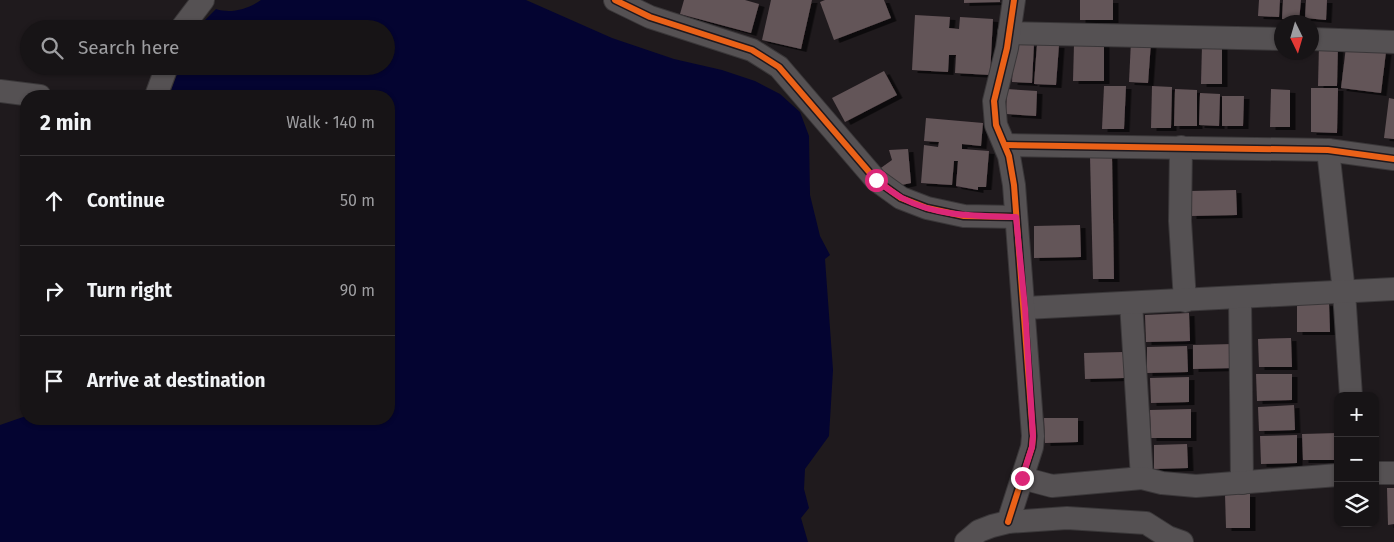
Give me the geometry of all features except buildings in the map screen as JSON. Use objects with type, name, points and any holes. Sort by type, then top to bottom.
[{"type":"street","points":[[188,20],[203,0]]},
{"type":"street","points":[[616,0],[650,17],[752,50],[779,68],[876,180],[901,198],[927,208],[964,216],[1016,217]]},
{"type":"street","points":[[1008,522],[1032,447],[1033,436],[1025,308],[1014,185],[1005,145],[996,124],[994,101],[1009,33],[1014,0]]},
{"type":"street","points":[[1009,33],[1274,39]]},
{"type":"street","points":[[1319,40],[1394,42]]},
{"type":"street","points":[[158,90],[164,75]]},
{"type":"street","points":[[0,91],[20,94]]},
{"type":"street","points":[[1005,145],[1328,150],[1394,159]]},
{"type":"street","points":[[1181,147],[1180,222],[1185,301]]},
{"type":"street","points":[[1328,150],[1344,292],[1351,392]]},
{"type":"street","points":[[1025,308],[1394,289]]},
{"type":"street","points":[[1240,297],[1242,483]]},
{"type":"street","points":[[1131,303],[1142,478]]},
{"type":"street","points":[[1379,473],[1394,473]]},
{"type":"street","points":[[1022,478],[1052,486],[1142,478],[1162,483],[1196,486],[1334,475]]},
{"type":"street","points":[[966,542],[979,531],[1008,522],[1067,518],[1146,523],[1168,537],[1182,542]]},
{"type":"shaded area","points":[[261,0],[526,0],[612,38],[674,59],[722,70],[755,81],[780,94],[800,112],[809,136],[810,195],[820,236],[830,255],[825,259],[833,370],[829,436],[805,469],[804,489],[809,508],[801,518],[808,542],[0,542],[0,425],[20,418],[20,425],[395,425],[395,90],[171,90],[177,75],[395,75],[395,20],[205,20],[216,9],[228,11],[251,6]]},
{"type":"cycle path","points":[[615,0],[650,17],[752,50],[779,67],[876,180],[901,198],[927,208],[964,216],[1016,217]]},
{"type":"cycle path","points":[[1008,522],[1032,447],[1033,436],[1014,185],[1009,156],[996,125],[994,101],[1007,48],[1014,0]]},
{"type":"cycle path","points":[[1005,145],[1328,150],[1394,159]]},
{"type":"route","points":[[876,180],[901,198],[927,208],[964,216],[1016,217],[1025,308],[1033,436],[1032,447],[1022,478]]}]
